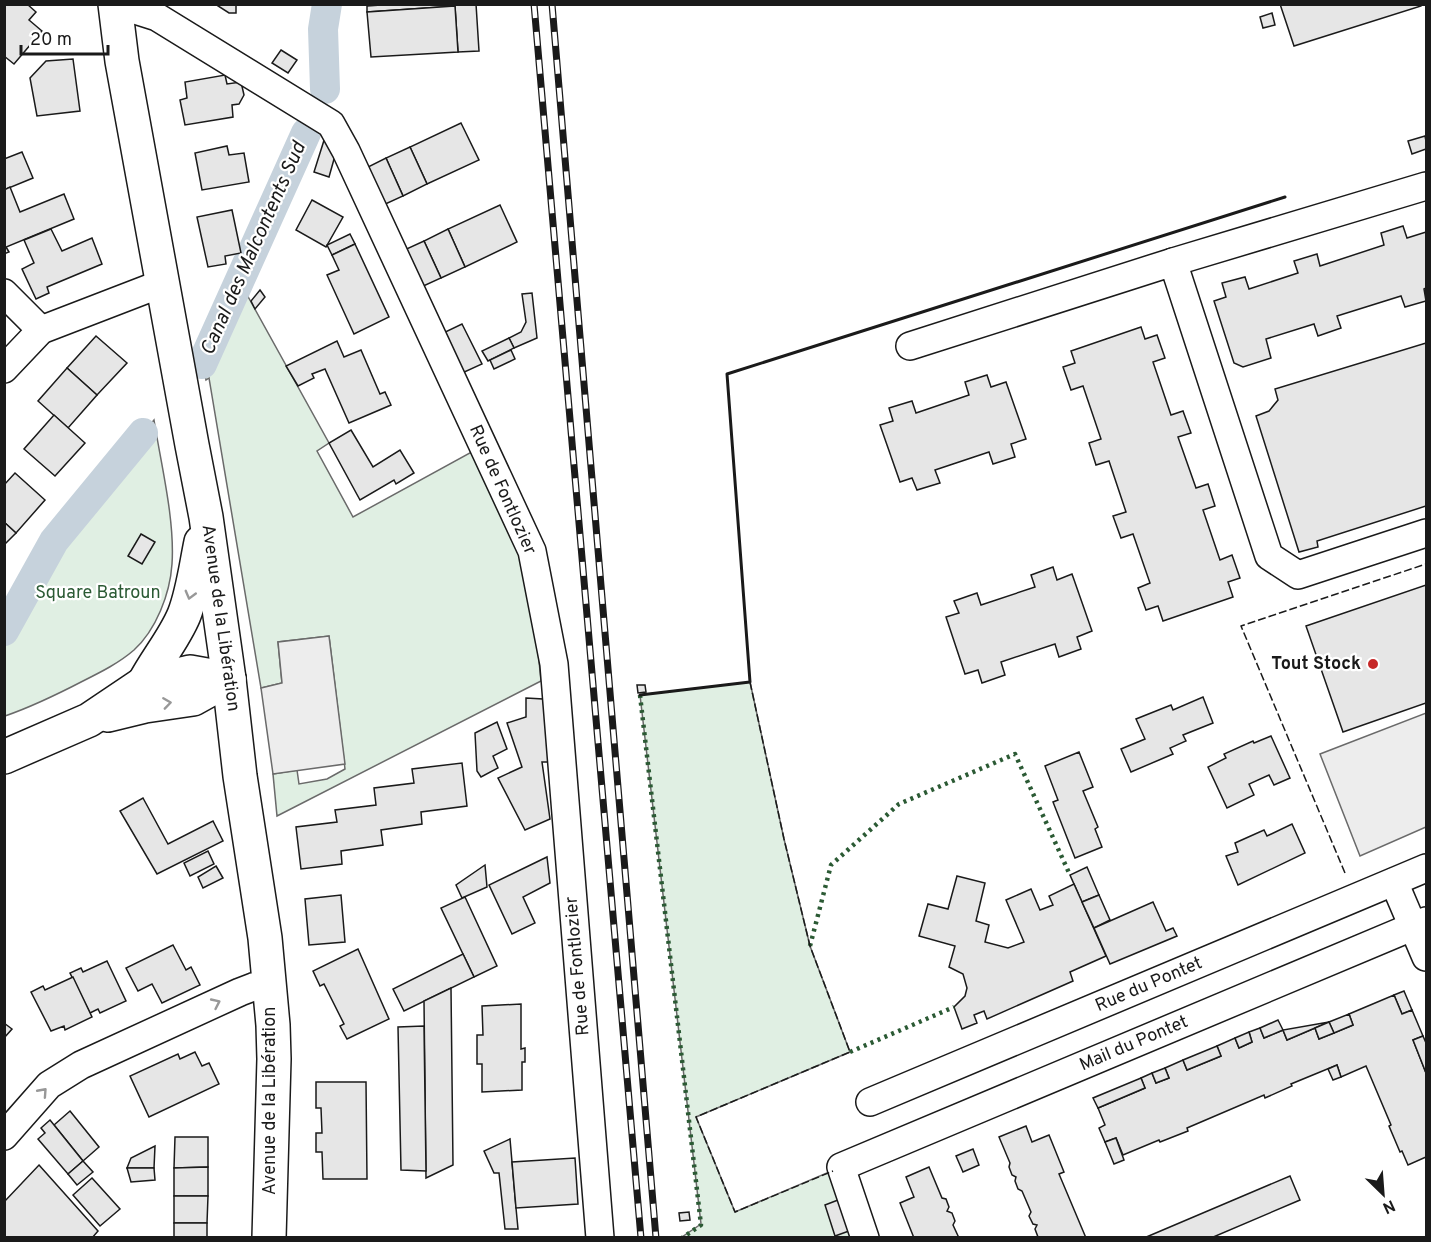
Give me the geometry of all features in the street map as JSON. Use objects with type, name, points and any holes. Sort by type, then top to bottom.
[{"type":"main road","name":"Avenue de la Libération","points":[[115,8],[122,61],[206,517],[229,678],[240,776],[265,938],[274,1059],[269,1238]]},
{"type":"main road","points":[[144,683],[185,612],[206,517]]},
{"type":"main road","points":[[89,720],[144,683],[189,672],[229,678]]},
{"type":"main road","points":[[4,757],[89,720],[145,706],[193,699],[229,678]]},
{"type":"street","name":"Rue de Fontlozier","points":[[115,8],[135,10],[158,17],[331,124],[351,162],[532,551],[554,664],[600,1238]]},
{"type":"street","points":[[910,346],[1173,262],[1426,186]]},
{"type":"street","points":[[1173,262],[1269,556],[1298,575],[1426,533]]},
{"type":"street","points":[[4,369],[41,330],[163,283]]},
{"type":"street","points":[[4,293],[41,330]]},
{"type":"street","name":"Rue du Pontet","points":[[870,1102],[1426,868]]},
{"type":"street","points":[[1394,882],[1420,923],[1426,957]]},
{"type":"street","name":"Mail du Pontet","points":[[865,1238],[841,1167],[1420,923]]},
{"type":"street","points":[[4,1136],[49,1085],[81,1065],[240,992],[253,987],[270,985]]},
{"type":"green space","points":[[246,293],[329,443],[317,451],[353,517],[477,449],[513,529],[534,611],[541,681],[277,816],[273,774],[297,770],[299,784],[327,779],[345,769],[329,636],[278,642],[282,683],[261,688],[209,378],[206,380],[204,370]]},
{"type":"green space","name":"Square Batroun","points":[[154,420],[164,473],[172,547],[171,575],[161,611],[142,642],[116,663],[25,709],[5,716],[5,634],[54,541]]},
{"type":"green space","points":[[750,682],[810,946],[850,1052],[696,1117],[735,1212],[841,1167],[865,1237],[682,1237],[701,1224],[640,695]]},
{"type":"shaded area","points":[[329,636],[345,764],[273,774],[261,688],[282,683],[278,642]]},
{"type":"shaded area","points":[[1426,713],[1426,827],[1360,856],[1320,754]]},
{"type":"building","points":[[6,4],[27,4],[36,12],[29,20],[42,31],[14,64],[4,56],[4,6]]},
{"type":"building","points":[[215,4],[236,4],[236,13],[229,13]]},
{"type":"building","points":[[476,4],[479,51],[458,52],[455,6],[367,12],[367,6]]},
{"type":"building","points":[[1280,4],[1421,4],[1421,6],[1294,46]]},
{"type":"building","points":[[455,6],[458,52],[371,57],[367,12]]},
{"type":"building","points":[[1272,13],[1275,25],[1263,28],[1260,17]]},
{"type":"building","points":[[281,50],[297,60],[288,73],[272,63]]},
{"type":"building","points":[[73,59],[80,111],[37,116],[30,78],[46,61]]},
{"type":"building","points":[[225,75],[227,84],[241,82],[244,95],[239,104],[232,105],[233,117],[185,125],[180,100],[187,98],[185,82]]},
{"type":"building","points":[[461,123],[479,160],[427,184],[410,147]]},
{"type":"building","points":[[326,134],[336,152],[329,177],[314,172]]},
{"type":"building","points":[[1425,136],[1426,149],[1412,154],[1408,141]]},
{"type":"building","points":[[227,146],[229,155],[244,153],[249,182],[202,190],[195,153]]},
{"type":"building","points":[[410,147],[427,184],[403,196],[386,158]]},
{"type":"building","points":[[22,152],[33,178],[4,190],[4,159]]},
{"type":"building","points":[[386,158],[403,196],[381,206],[364,169]]},
{"type":"building","points":[[10,187],[20,212],[64,194],[74,219],[6,247],[9,252],[4,254],[4,190]]},
{"type":"building","points":[[312,200],[343,217],[326,247],[296,230]]},
{"type":"building","points":[[500,205],[517,242],[465,267],[448,229]]},
{"type":"building","points":[[232,210],[241,253],[225,256],[226,264],[208,267],[197,217]]},
{"type":"building","points":[[1403,226],[1407,238],[1426,232],[1426,288],[1424,289],[1426,301],[1405,307],[1401,296],[1337,316],[1341,328],[1318,336],[1314,324],[1266,339],[1271,358],[1243,367],[1234,363],[1214,301],[1226,297],[1222,283],[1245,277],[1249,289],[1298,273],[1294,261],[1317,254],[1320,266],[1384,245],[1381,233]]},
{"type":"building","points":[[51,229],[62,251],[92,238],[102,264],[47,287],[49,293],[36,299],[22,269],[34,263],[24,240]]},
{"type":"building","points":[[448,229],[465,267],[441,278],[424,241]]},
{"type":"building","points":[[350,234],[355,244],[332,255],[327,245]]},
{"type":"building","points":[[424,241],[441,278],[419,288],[402,251]]},
{"type":"building","points":[[355,244],[389,317],[354,334],[327,275],[339,270],[332,255]]},
{"type":"building","points":[[260,290],[265,297],[255,309],[251,301]]},
{"type":"building","points":[[532,293],[537,338],[514,348],[509,338],[521,332],[526,322],[522,294]]},
{"type":"building","points":[[462,324],[482,364],[460,374],[441,334]]},
{"type":"building","points":[[1141,327],[1145,339],[1157,335],[1165,358],[1153,362],[1171,415],[1183,411],[1191,433],[1178,437],[1196,488],[1208,484],[1215,506],[1203,510],[1220,560],[1232,555],[1240,578],[1228,582],[1233,597],[1163,621],[1158,606],[1146,610],[1138,588],[1150,583],[1133,534],[1121,538],[1113,516],[1126,512],[1109,461],[1096,465],[1089,443],[1101,439],[1083,386],[1071,390],[1063,367],[1075,363],[1071,351]]},
{"type":"building","points":[[96,336],[127,363],[97,395],[67,368]]},
{"type":"building","points":[[509,338],[514,348],[488,361],[482,351]]},
{"type":"building","points":[[337,341],[344,357],[361,350],[380,394],[385,392],[391,405],[349,423],[325,369],[312,374],[314,378],[298,386],[286,366]]},
{"type":"building","points":[[1426,343],[1426,506],[1317,541],[1318,547],[1299,552],[1256,416],[1269,411],[1278,400],[1275,389]]},
{"type":"building","points":[[511,350],[515,359],[494,369],[490,360]]},
{"type":"building","points":[[67,368],[97,395],[68,428],[38,401]]},
{"type":"building","points":[[987,375],[991,387],[1006,382],[1026,439],[1011,444],[1015,457],[993,464],[989,452],[935,470],[940,483],[917,490],[912,478],[900,482],[880,425],[893,421],[889,408],[912,401],[916,413],[969,395],[965,382]]},
{"type":"building","points":[[54,415],[85,443],[55,476],[24,449]]},
{"type":"building","points":[[351,430],[373,467],[400,450],[414,473],[396,484],[394,480],[360,500],[329,443]]},
{"type":"building","points":[[15,473],[45,500],[16,533],[4,522],[4,485]]},
{"type":"building","points":[[4,522],[16,533],[4,545]]},
{"type":"building","points":[[141,534],[155,542],[142,564],[128,556]]},
{"type":"building","points":[[1053,567],[1057,580],[1072,574],[1092,631],[1077,637],[1081,649],[1059,657],[1055,644],[1001,662],[1005,675],[982,683],[978,670],[965,674],[946,617],[959,613],[954,601],[977,593],[981,605],[1035,587],[1031,575]]},
{"type":"building","name":"Tout Stock","points":[[1426,585],[1426,703],[1343,732],[1306,626]]},
{"type":"building","points":[[637,685],[645,685],[646,692],[638,693]]},
{"type":"building","points":[[1203,697],[1213,723],[1183,735],[1186,741],[1170,748],[1173,754],[1131,772],[1121,749],[1145,739],[1136,719],[1171,705],[1173,710]]},
{"type":"building","points":[[526,698],[543,699],[550,762],[542,762],[550,819],[525,830],[498,778],[522,767],[507,723],[526,717]]},
{"type":"building","points":[[497,722],[507,749],[493,756],[498,768],[481,777],[477,771],[475,733]]},
{"type":"building","points":[[1271,736],[1290,778],[1274,785],[1269,775],[1249,784],[1254,795],[1227,808],[1208,767],[1226,758],[1224,754]]},
{"type":"building","points":[[1079,752],[1093,787],[1083,791],[1098,827],[1095,829],[1102,847],[1075,858],[1053,802],[1058,800],[1045,766]]},
{"type":"building","points":[[462,763],[467,806],[421,812],[422,824],[381,830],[383,845],[341,851],[342,864],[301,869],[296,827],[337,822],[335,810],[376,805],[374,788],[414,783],[412,769]]},
{"type":"building","points":[[143,798],[168,844],[213,821],[223,841],[157,874],[120,811]]},
{"type":"building","points":[[1292,824],[1305,853],[1238,885],[1226,856],[1238,852],[1235,843],[1264,830],[1267,836]]},
{"type":"building","points":[[208,851],[214,864],[190,876],[184,863]]},
{"type":"building","points":[[547,857],[550,883],[523,897],[535,923],[512,934],[489,885]]},
{"type":"building","points":[[485,865],[487,887],[462,898],[456,885]]},
{"type":"building","points":[[216,866],[223,878],[203,888],[198,877]]},
{"type":"building","points":[[1087,867],[1099,895],[1082,902],[1070,875]]},
{"type":"building","points":[[957,876],[985,883],[976,921],[989,925],[985,942],[1008,948],[1024,942],[1006,900],[1031,889],[1040,910],[1053,905],[1049,896],[1074,884],[1106,956],[1070,972],[1073,981],[987,1019],[984,1011],[974,1015],[977,1023],[962,1029],[954,1007],[965,996],[967,988],[963,974],[949,967],[955,946],[919,936],[928,904],[948,909]]},
{"type":"building","points":[[341,895],[345,942],[309,945],[305,899]]},
{"type":"building","points":[[1099,895],[1110,920],[1094,928],[1082,902]]},
{"type":"building","points":[[465,897],[497,966],[474,977],[441,908]]},
{"type":"building","points":[[1153,902],[1166,931],[1173,928],[1177,936],[1110,964],[1094,928]]},
{"type":"building","points":[[173,945],[186,970],[191,967],[200,985],[162,1003],[152,984],[138,991],[126,968]]},
{"type":"building","points":[[358,949],[389,1019],[347,1039],[340,1026],[344,1024],[324,984],[320,986],[313,971]]},
{"type":"building","points":[[463,954],[474,977],[404,1011],[393,989]]},
{"type":"building","points":[[107,961],[126,1001],[100,1013],[98,1009],[90,1013],[70,973],[81,968],[83,972]]},
{"type":"building","points":[[73,977],[92,1017],[65,1030],[64,1026],[51,1031],[31,992],[43,986],[45,990]]},
{"type":"building","points":[[451,988],[453,1165],[426,1178],[424,1001]]},
{"type":"building","points":[[1404,991],[1412,1010],[1402,1014],[1394,995]]},
{"type":"building","points":[[1394,995],[1402,1014],[1412,1010],[1423,1036],[1413,1040],[1426,1073],[1426,1157],[1408,1165],[1402,1151],[1400,1152],[1366,1066],[1341,1077],[1337,1065],[1291,1084],[1292,1086],[1265,1098],[1264,1095],[1187,1128],[1188,1131],[1123,1155],[1116,1138],[1105,1142],[1099,1128],[1105,1125],[1098,1108],[1145,1088],[1141,1078],[1152,1073],[1156,1083],[1169,1078],[1165,1068],[1183,1060],[1187,1070],[1221,1056],[1217,1046],[1235,1038],[1239,1048],[1252,1042],[1249,1032],[1260,1028],[1264,1038],[1283,1030],[1287,1040],[1315,1028],[1319,1039],[1353,1025],[1349,1014]]},
{"type":"building","points":[[521,1004],[521,1049],[525,1048],[525,1062],[522,1062],[522,1090],[482,1092],[482,1064],[477,1064],[477,1035],[483,1035],[482,1006]]},
{"type":"building","points":[[1349,1014],[1353,1025],[1334,1033],[1329,1022]]},
{"type":"building","points":[[1278,1020],[1283,1030],[1264,1038],[1260,1028]]},
{"type":"building","points":[[1329,1022],[1287,1040],[1283,1030]]},
{"type":"building","points":[[1329,1022],[1334,1033],[1319,1039],[1315,1028]]},
{"type":"building","points":[[4,1023],[12,1029],[4,1038]]},
{"type":"building","points":[[424,1026],[426,1171],[401,1170],[398,1027]]},
{"type":"building","points":[[1249,1032],[1252,1042],[1239,1048],[1235,1038]]},
{"type":"building","points":[[1423,1036],[1426,1043],[1426,1073],[1413,1040]]},
{"type":"building","points":[[1217,1046],[1221,1056],[1187,1070],[1183,1060]]},
{"type":"building","points":[[195,1052],[202,1066],[209,1063],[219,1084],[149,1117],[130,1076],[178,1054],[180,1059]]},
{"type":"building","points":[[1337,1065],[1341,1077],[1333,1080],[1328,1069]]},
{"type":"building","points":[[1165,1068],[1169,1078],[1156,1083],[1152,1073]]},
{"type":"building","points":[[1141,1078],[1145,1088],[1098,1108],[1093,1098]]},
{"type":"building","points":[[316,1082],[366,1082],[367,1179],[323,1179],[322,1152],[316,1152],[316,1133],[322,1133],[321,1108],[316,1108]]},
{"type":"building","points":[[70,1111],[99,1147],[83,1161],[54,1125]]},
{"type":"building","points":[[50,1120],[83,1161],[68,1174],[38,1139],[45,1133],[41,1128]]},
{"type":"building","points":[[1026,1126],[1032,1142],[1049,1135],[1064,1172],[1059,1174],[1086,1238],[1038,1237],[1035,1229],[1037,1225],[1033,1224],[1029,1216],[1031,1212],[1022,1191],[1018,1189],[1016,1177],[1012,1175],[1010,1163],[999,1137]]},
{"type":"building","points":[[175,1137],[208,1137],[208,1167],[174,1168]]},
{"type":"building","points":[[1116,1138],[1124,1160],[1114,1164],[1105,1142]]},
{"type":"building","points":[[510,1139],[518,1229],[505,1229],[499,1173],[494,1173],[484,1151]]},
{"type":"building","points":[[155,1146],[154,1168],[127,1168],[131,1158]]},
{"type":"building","points":[[973,1149],[979,1165],[963,1172],[956,1156]]},
{"type":"building","points":[[575,1158],[578,1204],[516,1208],[512,1162]]},
{"type":"building","points":[[83,1161],[93,1172],[77,1185],[68,1174]]},
{"type":"building","points":[[39,1165],[98,1231],[92,1238],[4,1238],[4,1202]]},
{"type":"building","points":[[208,1167],[208,1196],[174,1196],[174,1168]]},
{"type":"building","points":[[929,1167],[942,1198],[946,1199],[949,1207],[947,1211],[952,1213],[955,1221],[953,1225],[959,1238],[914,1238],[900,1203],[914,1197],[906,1177]]},
{"type":"building","points":[[127,1168],[154,1168],[155,1180],[131,1182]]},
{"type":"building","points":[[1290,1176],[1300,1200],[1211,1238],[1144,1238]]},
{"type":"building","points":[[92,1178],[120,1209],[100,1226],[73,1195]]},
{"type":"building","points":[[174,1196],[208,1196],[207,1223],[174,1223]]},
{"type":"building","points":[[838,1200],[849,1231],[835,1236],[825,1205]]},
{"type":"building","points":[[689,1212],[690,1220],[680,1221],[679,1213]]},
{"type":"building","points":[[174,1223],[207,1223],[207,1238],[174,1238]]},
{"type":"waterway","name":"Canal des Malcontents Sud","points":[[325,89],[323,29],[327,4]]},
{"type":"waterway","name":"Canal des Malcontents Sud","points":[[202,364],[306,133]]},
{"type":"waterway","name":"Canal des Malcontents Sud","points":[[4,631],[54,541],[143,433]]},
{"type":"railway","points":[[534,4],[641,1238]]},
{"type":"railway","points":[[552,4],[656,1238]]},
{"type":"hedge","points":[[640,695],[701,1225],[682,1238]]},
{"type":"hedge","points":[[810,946],[831,865],[899,804],[1015,754],[1070,875]]},
{"type":"hedge","points":[[850,1052],[954,1007]]},
{"type":"fence","points":[[1345,873],[1241,626],[1426,564]]},
{"type":"fence","points":[[750,682],[810,946],[850,1052],[696,1117],[735,1212],[833,1171]]},
{"type":"wall","points":[[640,695],[750,682],[727,374],[1285,197]]},
{"type":"place","name":"Tout Stock","points":[[1373,664]]}]
